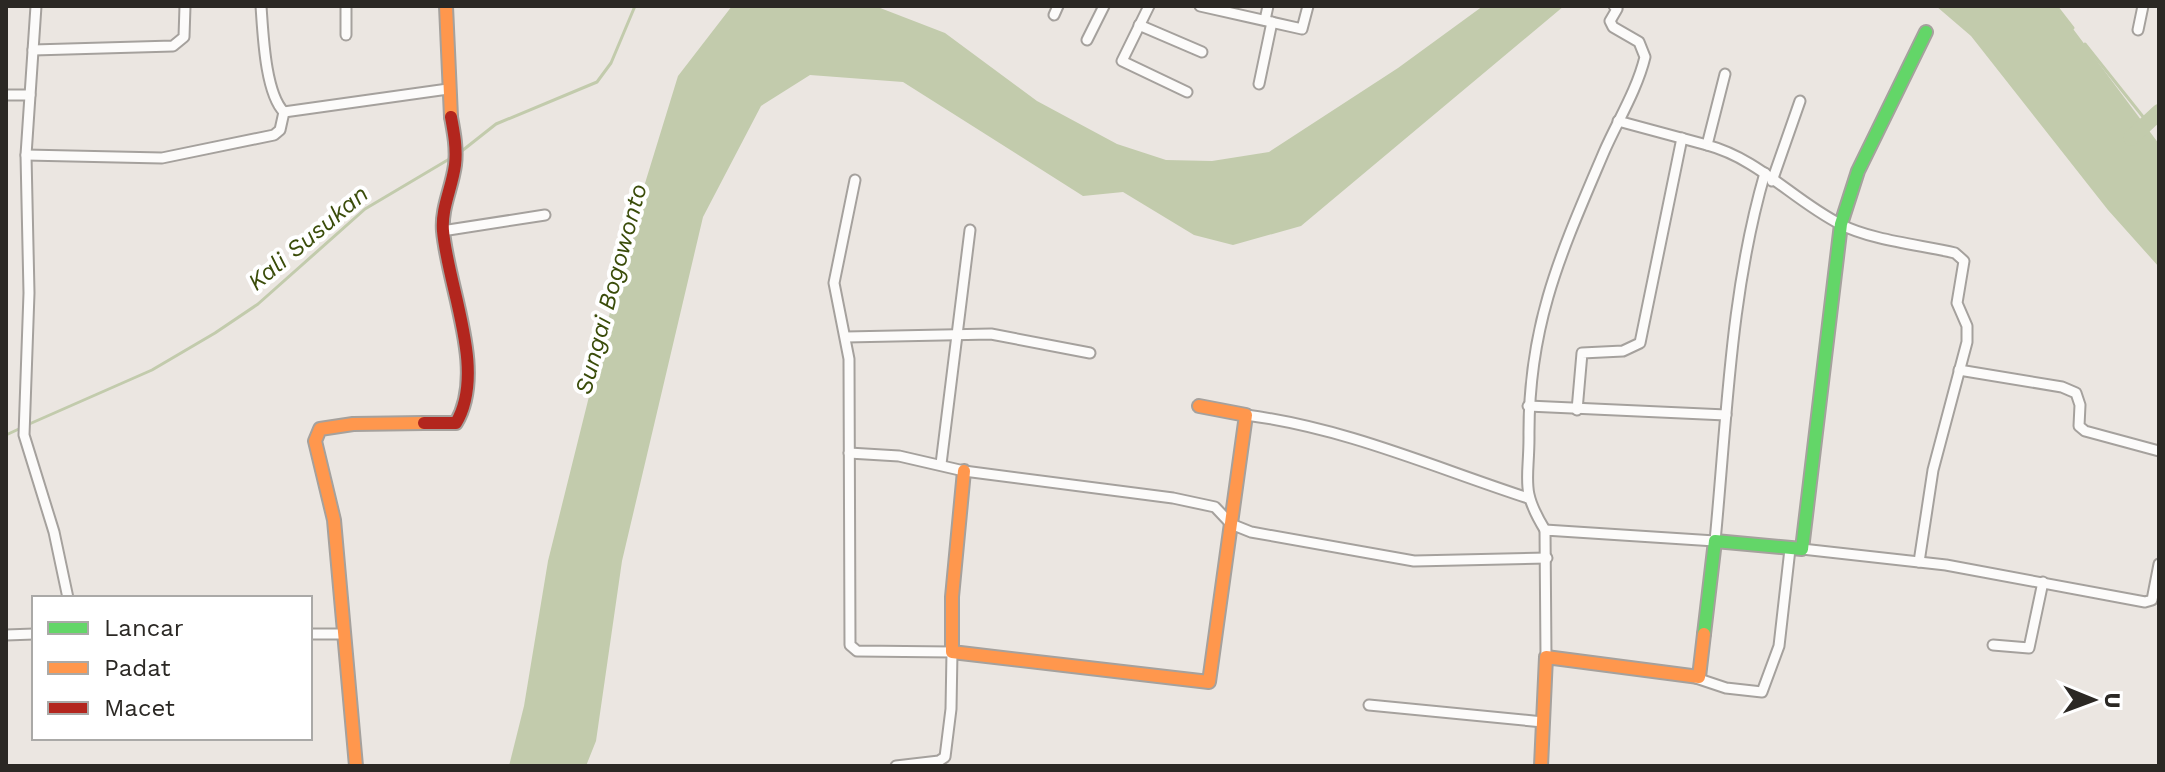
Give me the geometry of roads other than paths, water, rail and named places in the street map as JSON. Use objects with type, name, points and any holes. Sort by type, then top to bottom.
[{"type":"street","points":[[36,6],[26,155],[29,293],[24,435],[54,532],[68,596]]},
{"type":"street","points":[[33,50],[173,46],[184,37],[185,6]]},
{"type":"street","points":[[26,155],[99,159],[183,155],[274,135],[280,130],[284,112],[277,102],[264,50],[261,6]]},
{"type":"street","points":[[346,6],[346,35]]},
{"type":"street","points":[[356,766],[334,520],[315,441],[320,429],[366,423],[456,423],[462,417],[468,376],[463,328],[441,214],[455,164],[448,89],[446,6]]},
{"type":"street","points":[[1087,40],[1104,6]]},
{"type":"street","points":[[1149,6],[1122,61],[1187,92]]},
{"type":"street","points":[[1200,6],[1302,29],[1308,6]]},
{"type":"street","points":[[1259,84],[1268,6]]},
{"type":"street","points":[[1541,766],[1547,558],[1545,530],[1528,498],[1528,406],[1543,305],[1563,244],[1645,57],[1639,42],[1613,27],[1610,21],[1617,9],[1614,6]]},
{"type":"street","points":[[2138,30],[2143,6]]},
{"type":"street","points":[[1139,25],[1202,52]]},
{"type":"street","points":[[1546,657],[1696,678],[1726,688],[1762,692],[1771,675],[1779,646],[1824,386],[1841,224],[1858,171],[1926,32]]},
{"type":"street","points":[[1707,145],[1725,74]]},
{"type":"street","points":[[284,112],[448,89]]},
{"type":"street","points":[[6,95],[30,95]]},
{"type":"street","points":[[1696,678],[1702,673],[1739,288],[1750,226],[1800,101]]},
{"type":"street","points":[[1618,121],[1707,145],[1759,166],[1769,177],[1841,224],[1955,253],[1964,261],[1957,303],[1967,326],[1967,342],[1933,470],[1919,562]]},
{"type":"street","points":[[1577,410],[1582,353],[1623,351],[1640,343],[1682,138]]},
{"type":"street","points":[[855,180],[834,283],[846,337],[851,647],[856,651],[952,652],[1209,682],[1246,415]]},
{"type":"street","points":[[442,231],[545,215]]},
{"type":"street","points":[[941,464],[970,230]]},
{"type":"street","points":[[846,337],[1001,336],[1090,353]]},
{"type":"street","points":[[1959,370],[2062,387],[2076,393],[2079,426],[2085,431],[2159,451]]},
{"type":"street","points":[[1199,406],[1287,420],[1378,443],[1528,498]]},
{"type":"street","points":[[1528,406],[1726,415]]},
{"type":"street","points":[[849,453],[899,456],[964,471],[1173,498],[1215,507],[1231,524],[1251,532],[1414,561],[1547,558]]},
{"type":"street","points":[[896,766],[939,761],[945,757],[951,709],[952,597],[964,471]]},
{"type":"street","points":[[1545,530],[1715,541],[1919,562],[2148,602],[2152,600],[2159,564]]},
{"type":"street","points":[[1993,645],[2029,648],[2043,582]]},
{"type":"street","points":[[6,635],[32,634]]},
{"type":"street","points":[[312,634],[342,634]]},
{"type":"street","points":[[1369,705],[1543,722]]},
{"type":"waterway","name":"Kali Susukan","points":[[458,154],[496,124],[597,82],[611,63],[635,6]]},
{"type":"waterway","name":"Kali Susukan","points":[[2056,6],[2073,28]]},
{"type":"waterway","name":"Kali Susukan","points":[[2085,44],[2148,123]]},
{"type":"waterway","name":"Kali Susukan","points":[[2131,138],[2159,112]]},
{"type":"waterway","name":"Kali Susukan","points":[[27,425],[152,370],[215,333],[258,304],[365,209],[451,158]]},
{"type":"waterway","name":"Kali Susukan","points":[[6,435],[21,428]]},
{"type":"water label","name":"Sungai Bogowonto","points":[[611,289]]}]
